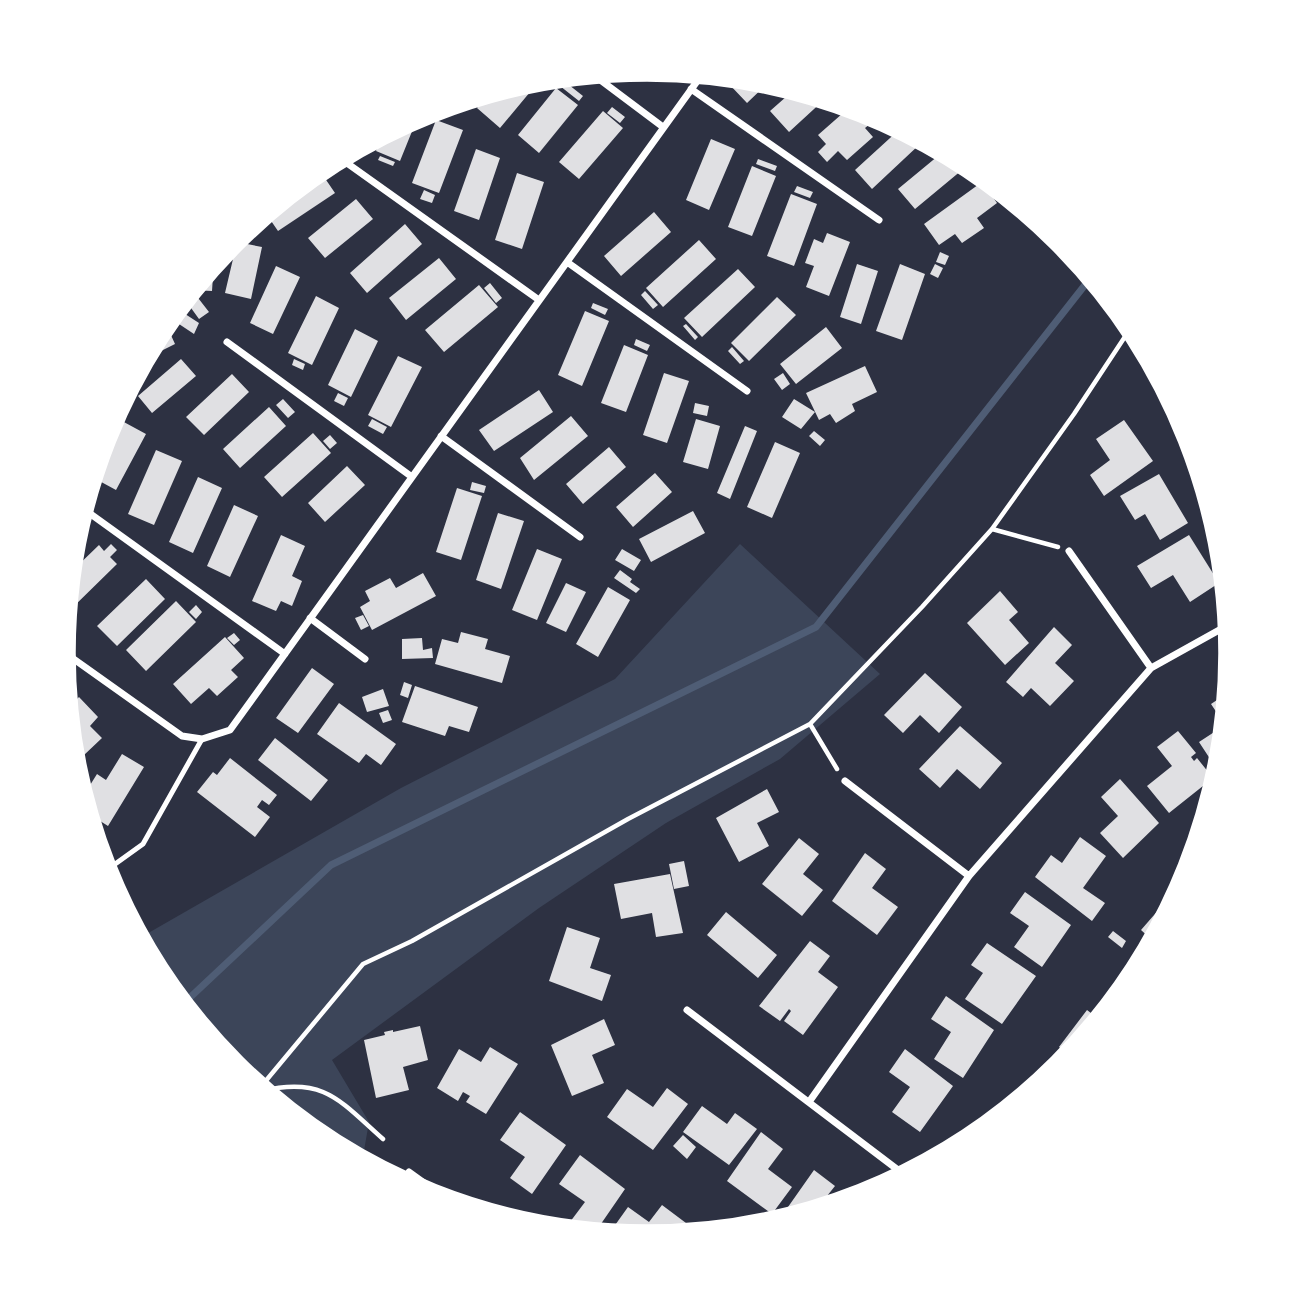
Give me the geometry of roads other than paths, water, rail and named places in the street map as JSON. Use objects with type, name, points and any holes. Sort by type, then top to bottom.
[{"type":"street","points":[[602,82],[663,127]]},
{"type":"street","points":[[74,659],[182,736],[202,739],[230,730],[696,82]]},
{"type":"street","points":[[691,89],[879,220]]},
{"type":"street","points":[[348,164],[539,300]]},
{"type":"street","points":[[567,262],[747,391]]},
{"type":"street","points":[[227,342],[412,477]]},
{"type":"street","points":[[441,436],[580,537]]},
{"type":"street","points":[[92,515],[285,654]]},
{"type":"street","points":[[1069,551],[1151,668]]},
{"type":"street","points":[[310,618],[365,659]]},
{"type":"street","points":[[808,1102],[969,876],[1151,668],[1219,630]]},
{"type":"street","points":[[845,781],[969,876]]},
{"type":"street","points":[[687,1010],[897,1169]]},
{"type":"street","points":[[409,1172],[418,1178]]},
{"type":"lane","points":[[114,865],[143,844],[202,739]]},
{"type":"waterway","points":[[189,998],[331,865],[816,627],[1086,284]]}]
